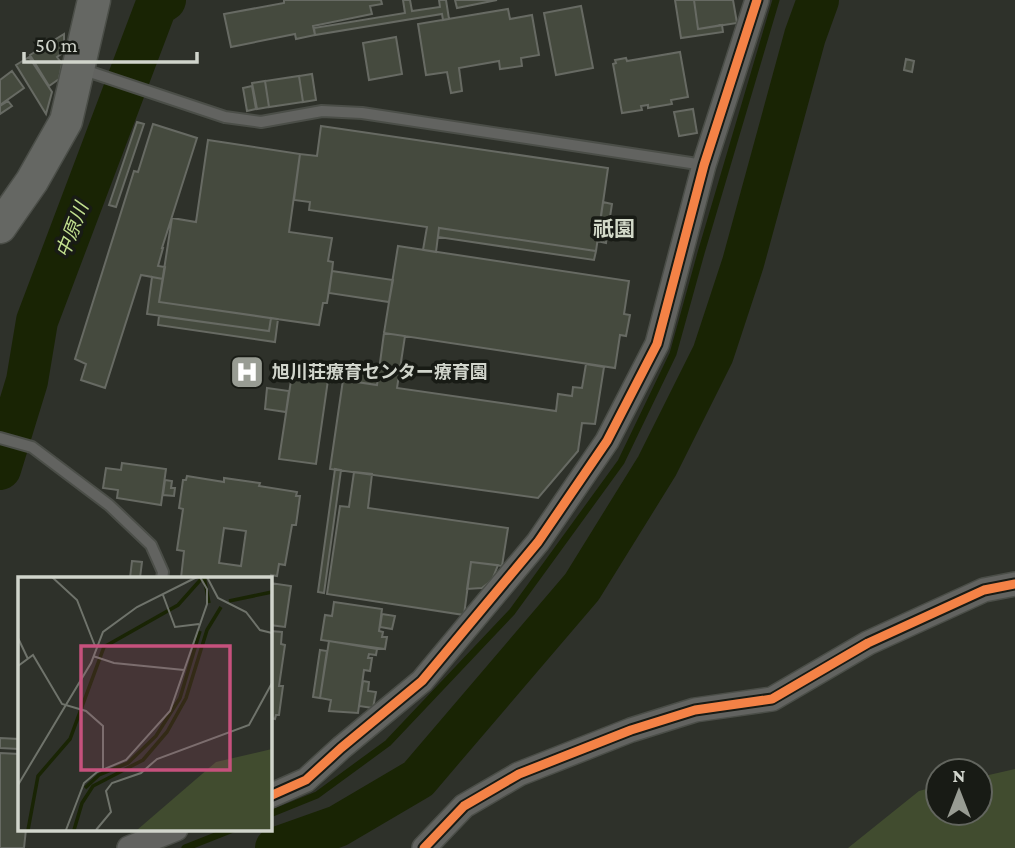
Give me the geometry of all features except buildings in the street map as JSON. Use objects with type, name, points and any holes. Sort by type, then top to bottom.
[{"type":"street","points":[[271,796],[306,780],[422,681],[538,542],[607,441],[657,344],[704,165],[757,0]]},
{"type":"street","points":[[0,227],[32,181],[66,121],[93,1]]},
{"type":"street","points":[[424,848],[464,806],[519,774],[631,730],[695,710],[772,699],[868,643],[984,590],[1015,584]]},
{"type":"street","points":[[129,848],[151,833],[170,830]]},
{"type":"lane","points":[[78,68],[225,117],[261,122],[322,111],[362,113],[704,165]]},
{"type":"lane","points":[[0,438],[32,447],[109,505],[151,545],[163,572],[162,577]]},
{"type":"green space","points":[[1015,769],[1015,848],[848,848],[924,790],[924,827],[994,827],[994,774]]},
{"type":"waterway","name":"中原川","points":[[0,469],[27,381],[37,321],[156,6],[165,0]]},
{"type":"waterway","points":[[271,814],[317,795],[388,743],[512,612],[621,462],[673,354],[776,0]]},
{"type":"waterway","points":[[276,848],[338,826],[418,779],[582,587],[657,466],[713,354],[743,263],[805,36],[818,0]]},
{"type":"waterway","points":[[185,848],[230,830]]},
{"type":"cycle path","points":[[271,796],[306,780],[422,681],[538,542],[607,441],[657,344],[704,165],[757,0]]},
{"type":"cycle path","points":[[424,848],[464,806],[519,774],[631,730],[695,710],[772,699],[868,643],[984,590],[1015,584]]},
{"type":"place","name":"旭川荘療育センター療育園","points":[[247,372]]},
{"type":"district","name":"祇園","points":[[614,229]]}]
